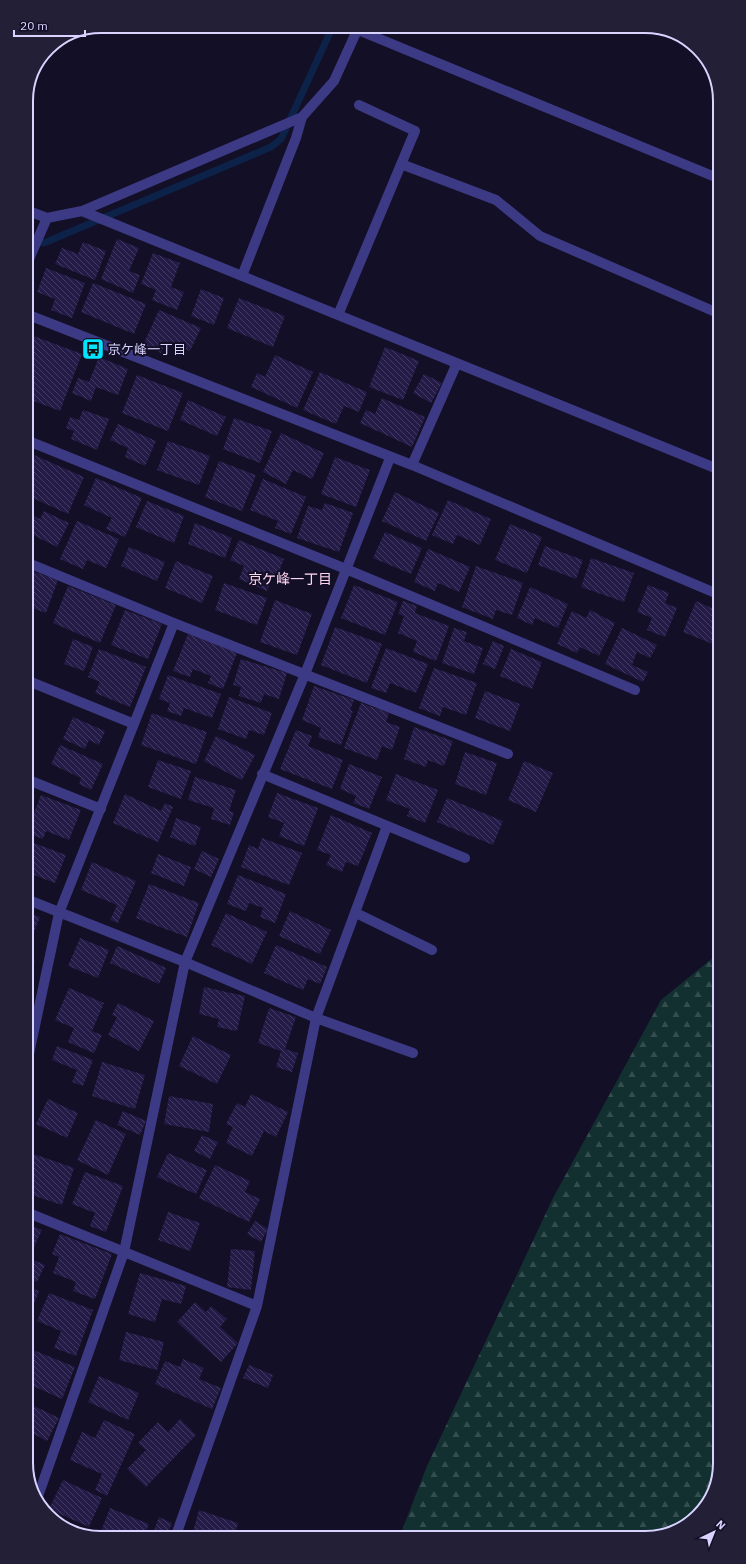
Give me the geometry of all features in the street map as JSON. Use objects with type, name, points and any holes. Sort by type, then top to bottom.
[{"type":"street","points":[[33,213],[47,218],[82,211],[302,117],[334,81],[357,33]]},
{"type":"street","points":[[371,33],[713,176]]},
{"type":"street","points":[[338,315],[414,131],[359,105]]},
{"type":"street","points":[[242,276],[296,138],[302,117]]},
{"type":"street","points":[[401,164],[496,200],[540,236],[713,311]]},
{"type":"street","points":[[82,211],[713,467]]},
{"type":"street","points":[[33,250],[47,218]]},
{"type":"street","points":[[33,317],[412,466],[713,592]]},
{"type":"street","points":[[412,466],[457,363]]},
{"type":"street","points":[[33,443],[346,569],[635,690]]},
{"type":"street","points":[[39,1492],[124,1252],[185,962],[262,774],[305,674],[390,458]]},
{"type":"street","points":[[33,565],[174,623],[508,754]]},
{"type":"street","points":[[33,1035],[59,912],[174,623]]},
{"type":"street","points":[[33,683],[134,724]]},
{"type":"street","points":[[262,774],[465,858]]},
{"type":"street","points":[[33,782],[101,809]]},
{"type":"street","points":[[177,1531],[257,1306],[316,1018],[387,826]]},
{"type":"street","points":[[33,902],[185,962],[316,1018],[413,1053]]},
{"type":"street","points":[[356,913],[432,950]]},
{"type":"street","points":[[33,1215],[257,1306]]},
{"type":"green space","points":[[713,958],[713,1463],[711,1481],[702,1501],[679,1522],[658,1530],[402,1531],[427,1466],[553,1198],[661,1000]]},
{"type":"building","points":[[117,239],[139,248],[129,271],[140,275],[133,293],[101,279]]},
{"type":"building","points":[[83,242],[106,251],[95,280],[55,264],[62,248],[78,254]]},
{"type":"building","points":[[153,253],[180,263],[171,287],[184,292],[177,310],[152,300],[156,290],[141,284]]},
{"type":"building","points":[[46,268],[85,283],[72,318],[51,310],[55,299],[37,292]]},
{"type":"building","points":[[93,283],[146,304],[134,334],[81,312]]},
{"type":"building","points":[[201,289],[224,298],[214,325],[191,316]]},
{"type":"building","points":[[239,298],[285,316],[273,347],[227,328]]},
{"type":"building","points":[[159,310],[201,328],[190,351],[166,341],[161,353],[143,345]]},
{"type":"building","points":[[33,336],[82,354],[60,411],[33,401]]},
{"type":"building","points":[[385,347],[419,361],[403,400],[369,387]]},
{"type":"building","points":[[275,355],[313,372],[297,408],[251,387],[257,373],[265,377]]},
{"type":"building","points":[[99,357],[128,369],[118,395],[96,387],[91,401],[72,393],[78,378],[89,382]]},
{"type":"building","points":[[320,372],[367,392],[359,412],[344,406],[336,424],[303,410]]},
{"type":"building","points":[[424,374],[442,383],[431,403],[413,393]]},
{"type":"building","points":[[137,375],[183,393],[168,431],[122,413]]},
{"type":"building","points":[[382,398],[425,417],[412,447],[360,423],[366,410],[375,414]]},
{"type":"building","points":[[188,400],[226,417],[217,436],[180,420]]},
{"type":"building","points":[[83,410],[109,419],[97,450],[71,439],[74,431],[66,428],[70,417],[79,420]]},
{"type":"building","points":[[234,418],[272,431],[260,463],[223,449]]},
{"type":"building","points":[[118,424],[156,441],[145,466],[125,457],[128,448],[110,440]]},
{"type":"building","points":[[281,433],[324,453],[312,479],[293,470],[286,484],[263,472]]},
{"type":"building","points":[[168,441],[210,456],[199,485],[157,470]]},
{"type":"building","points":[[34,455],[84,477],[68,514],[33,498]]},
{"type":"building","points":[[335,457],[370,470],[356,507],[321,494]]},
{"type":"building","points":[[219,461],[256,475],[242,511],[205,497]]},
{"type":"building","points":[[96,478],[142,498],[125,537],[106,529],[112,518],[84,505]]},
{"type":"building","points":[[263,479],[306,497],[291,534],[275,528],[278,521],[250,510]]},
{"type":"building","points":[[395,492],[439,513],[426,541],[382,521]]},
{"type":"building","points":[[448,500],[491,519],[480,545],[457,535],[453,544],[432,535]]},
{"type":"building","points":[[147,501],[184,516],[174,543],[136,527]]},
{"type":"building","points":[[325,503],[353,513],[339,552],[297,538],[308,506],[322,510]]},
{"type":"building","points":[[44,511],[69,523],[57,547],[33,535],[33,516],[40,519]]},
{"type":"building","points":[[77,521],[119,539],[106,568],[87,560],[83,569],[60,559]]},
{"type":"building","points":[[195,523],[232,538],[225,558],[188,544]]},
{"type":"building","points":[[510,524],[542,537],[527,573],[495,560]]},
{"type":"building","points":[[385,532],[422,548],[411,574],[373,558]]},
{"type":"building","points":[[239,540],[284,559],[277,577],[273,575],[267,591],[239,579],[244,566],[230,560]]},
{"type":"building","points":[[545,546],[583,560],[576,579],[538,565]]},
{"type":"building","points":[[129,547],[165,562],[157,581],[121,566]]},
{"type":"building","points":[[428,549],[470,567],[459,592],[438,583],[435,591],[414,582]]},
{"type":"building","points":[[591,558],[634,573],[624,602],[581,587]]},
{"type":"building","points":[[176,561],[213,576],[202,603],[165,588]]},
{"type":"building","points":[[476,566],[523,583],[512,615],[496,610],[493,619],[462,607]]},
{"type":"building","points":[[33,571],[58,580],[46,613],[33,608]]},
{"type":"building","points":[[224,583],[267,598],[257,625],[215,610]]},
{"type":"building","points":[[354,585],[398,602],[385,635],[341,618]]},
{"type":"building","points":[[648,585],[669,593],[665,603],[677,608],[665,637],[647,630],[652,618],[637,612]]},
{"type":"building","points":[[68,586],[116,605],[100,643],[53,623]]},
{"type":"building","points":[[530,587],[568,604],[558,628],[535,618],[532,625],[517,618]]},
{"type":"building","points":[[275,600],[312,614],[297,655],[260,642]]},
{"type":"building","points":[[403,601],[417,606],[415,613],[449,626],[436,661],[413,652],[417,641],[398,633],[404,616],[398,614]]},
{"type":"building","points":[[696,601],[713,609],[713,644],[683,632]]},
{"type":"building","points":[[125,610],[162,624],[148,659],[111,645]]},
{"type":"building","points":[[590,610],[615,623],[599,656],[580,647],[577,653],[557,644],[572,611],[586,618]]},
{"type":"building","points":[[335,627],[382,644],[367,683],[321,665]]},
{"type":"building","points":[[454,628],[467,632],[464,641],[483,648],[474,674],[442,663]]},
{"type":"building","points":[[622,628],[657,645],[650,658],[637,652],[632,665],[648,672],[643,682],[605,664]]},
{"type":"building","points":[[188,634],[237,653],[223,689],[208,683],[211,676],[193,669],[190,677],[173,671]]},
{"type":"building","points":[[73,639],[93,647],[84,671],[64,664]]},
{"type":"building","points":[[493,641],[504,646],[495,669],[483,664]]},
{"type":"building","points":[[386,648],[428,664],[416,693],[390,683],[386,693],[371,688]]},
{"type":"building","points":[[99,649],[146,667],[130,707],[95,693],[100,682],[88,677]]},
{"type":"building","points":[[511,649],[542,662],[532,689],[500,676]]},
{"type":"building","points":[[241,659],[287,673],[279,699],[264,694],[261,703],[239,696],[241,687],[233,685]]},
{"type":"building","points":[[434,668],[477,683],[466,715],[443,707],[440,716],[419,708]]},
{"type":"building","points":[[168,675],[221,694],[212,718],[184,708],[181,716],[167,711],[170,703],[159,699]]},
{"type":"building","points":[[314,686],[354,700],[350,710],[353,711],[341,745],[318,737],[321,728],[302,720]]},
{"type":"building","points":[[485,691],[520,704],[510,731],[475,718]]},
{"type":"building","points":[[229,697],[272,713],[264,735],[249,730],[246,739],[218,729]]},
{"type":"building","points":[[361,703],[389,713],[386,722],[400,727],[392,750],[382,746],[377,760],[344,748]]},
{"type":"building","points":[[152,713],[207,732],[196,764],[141,745]]},
{"type":"building","points":[[73,717],[105,731],[99,745],[89,740],[85,749],[63,739]]},
{"type":"building","points":[[414,727],[453,741],[444,766],[428,760],[426,767],[404,759]]},
{"type":"building","points":[[296,730],[312,736],[308,746],[343,760],[332,789],[280,769]]},
{"type":"building","points":[[216,736],[255,755],[242,780],[204,761]]},
{"type":"building","points":[[60,745],[103,764],[91,790],[79,784],[81,778],[51,764]]},
{"type":"building","points":[[465,752],[497,763],[486,795],[455,784]]},
{"type":"building","points":[[158,760],[191,771],[181,799],[148,787]]},
{"type":"building","points":[[524,761],[553,773],[536,812],[508,800]]},
{"type":"building","points":[[349,764],[382,777],[369,809],[353,803],[356,796],[340,789]]},
{"type":"building","points":[[396,774],[438,790],[425,823],[407,816],[410,809],[386,800]]},
{"type":"building","points":[[195,777],[236,790],[229,811],[234,812],[230,825],[211,819],[214,808],[188,800]]},
{"type":"building","points":[[277,793],[318,808],[304,846],[279,836],[284,823],[268,817]]},
{"type":"building","points":[[125,794],[161,811],[165,803],[173,807],[158,842],[113,823]]},
{"type":"building","points":[[41,795],[81,810],[69,840],[46,831],[43,839],[33,835],[33,815]]},
{"type":"building","points":[[447,798],[503,821],[493,845],[437,822]]},
{"type":"building","points":[[331,815],[372,833],[358,866],[346,862],[342,872],[326,865],[331,855],[317,850]]},
{"type":"building","points":[[176,818],[201,827],[195,846],[170,837]]},
{"type":"building","points":[[262,838],[302,853],[289,885],[241,867],[249,845],[258,849]]},
{"type":"building","points":[[33,843],[66,855],[55,883],[33,875]]},
{"type":"building","points":[[202,851],[219,859],[211,877],[194,869]]},
{"type":"building","points":[[158,854],[191,867],[184,886],[151,873]]},
{"type":"building","points":[[92,862],[136,881],[118,923],[110,920],[117,905],[81,890]]},
{"type":"building","points":[[238,875],[286,894],[275,923],[260,917],[263,908],[249,903],[246,911],[227,904]]},
{"type":"building","points":[[149,884],[199,903],[187,937],[136,918]]},
{"type":"building","points":[[290,911],[331,930],[320,954],[279,936]]},
{"type":"building","points":[[226,913],[267,932],[252,964],[211,945]]},
{"type":"building","points":[[33,914],[40,917],[33,934]]},
{"type":"building","points":[[80,938],[109,950],[98,978],[68,966]]},
{"type":"building","points":[[276,945],[327,967],[320,984],[308,979],[303,990],[264,973]]},
{"type":"building","points":[[117,946],[166,968],[159,984],[110,963]]},
{"type":"building","points":[[204,987],[245,996],[237,1031],[217,1027],[219,1019],[199,1014]]},
{"type":"building","points":[[69,988],[104,1003],[92,1031],[102,1035],[94,1053],[68,1042],[74,1028],[55,1020]]},
{"type":"building","points":[[118,1003],[154,1021],[139,1051],[108,1035],[117,1017],[112,1015]]},
{"type":"building","points":[[269,1008],[296,1017],[285,1049],[298,1053],[292,1072],[276,1067],[281,1051],[258,1043]]},
{"type":"building","points":[[193,1036],[231,1055],[217,1084],[179,1066]]},
{"type":"building","points":[[57,1046],[93,1060],[83,1086],[72,1082],[77,1070],[52,1060]]},
{"type":"building","points":[[102,1062],[145,1075],[135,1109],[92,1096]]},
{"type":"building","points":[[251,1094],[288,1112],[276,1137],[264,1131],[252,1156],[226,1143],[233,1127],[226,1124],[237,1103],[245,1107]]},
{"type":"building","points":[[169,1096],[213,1104],[209,1132],[164,1124]]},
{"type":"building","points":[[48,1099],[78,1113],[67,1138],[36,1124]]},
{"type":"building","points":[[123,1111],[146,1121],[140,1135],[117,1125]]},
{"type":"building","points":[[96,1120],[126,1134],[108,1175],[77,1160]]},
{"type":"building","points":[[202,1135],[218,1142],[210,1159],[194,1151]]},
{"type":"building","points":[[168,1153],[207,1170],[196,1194],[157,1177]]},
{"type":"building","points":[[33,1154],[74,1168],[62,1205],[33,1195]]},
{"type":"building","points":[[215,1165],[250,1181],[245,1192],[260,1199],[249,1222],[199,1198]]},
{"type":"building","points":[[85,1172],[123,1186],[106,1232],[90,1226],[95,1213],[72,1204]]},
{"type":"building","points":[[168,1212],[200,1223],[190,1251],[158,1240]]},
{"type":"building","points":[[255,1221],[268,1229],[261,1242],[247,1234]]},
{"type":"building","points":[[33,1226],[42,1230],[33,1249]]},
{"type":"building","points":[[60,1234],[112,1254],[95,1299],[73,1291],[76,1282],[53,1273],[59,1257],[52,1254]]},
{"type":"building","points":[[231,1249],[255,1251],[251,1290],[227,1287]]},
{"type":"building","points":[[33,1260],[45,1265],[37,1282],[33,1280]]},
{"type":"building","points":[[140,1273],[186,1286],[181,1304],[162,1299],[155,1322],[128,1314]]},
{"type":"building","points":[[33,1289],[39,1291],[33,1306]]},
{"type":"building","points":[[49,1293],[93,1310],[76,1356],[54,1348],[61,1331],[37,1321]]},
{"type":"building","points":[[195,1302],[206,1312],[211,1306],[227,1319],[220,1327],[238,1343],[221,1362],[177,1322]]},
{"type":"building","points":[[126,1332],[164,1342],[157,1370],[119,1360]]},
{"type":"building","points":[[33,1350],[75,1367],[62,1399],[33,1386]]},
{"type":"building","points":[[183,1359],[204,1368],[199,1379],[221,1388],[212,1409],[155,1384],[165,1361],[180,1367]]},
{"type":"building","points":[[249,1365],[273,1375],[268,1388],[243,1378]]},
{"type":"building","points":[[99,1376],[139,1393],[128,1420],[88,1402]]},
{"type":"building","points":[[33,1405],[59,1418],[47,1441],[33,1434]]},
{"type":"building","points":[[180,1419],[196,1435],[146,1487],[127,1469],[146,1450],[138,1443],[158,1422],[168,1432]]},
{"type":"building","points":[[104,1420],[135,1434],[107,1496],[95,1490],[102,1474],[70,1460],[82,1432],[95,1438]]},
{"type":"building","points":[[63,1480],[102,1498],[89,1527],[53,1511],[50,1507]]},
{"type":"building","points":[[110,1508],[149,1524],[146,1531],[101,1531]]},
{"type":"building","points":[[199,1510],[238,1523],[236,1531],[193,1531]]},
{"type":"building","points":[[159,1517],[172,1523],[169,1531],[154,1531]]},
{"type":"waterway","points":[[33,242],[44,243],[271,147],[281,139],[330,33]]},
{"type":"place","name":"京ケ峰一丁目","points":[[93,349]]},
{"type":"district","name":"京ケ峰一丁目","points":[[290,579]]}]
